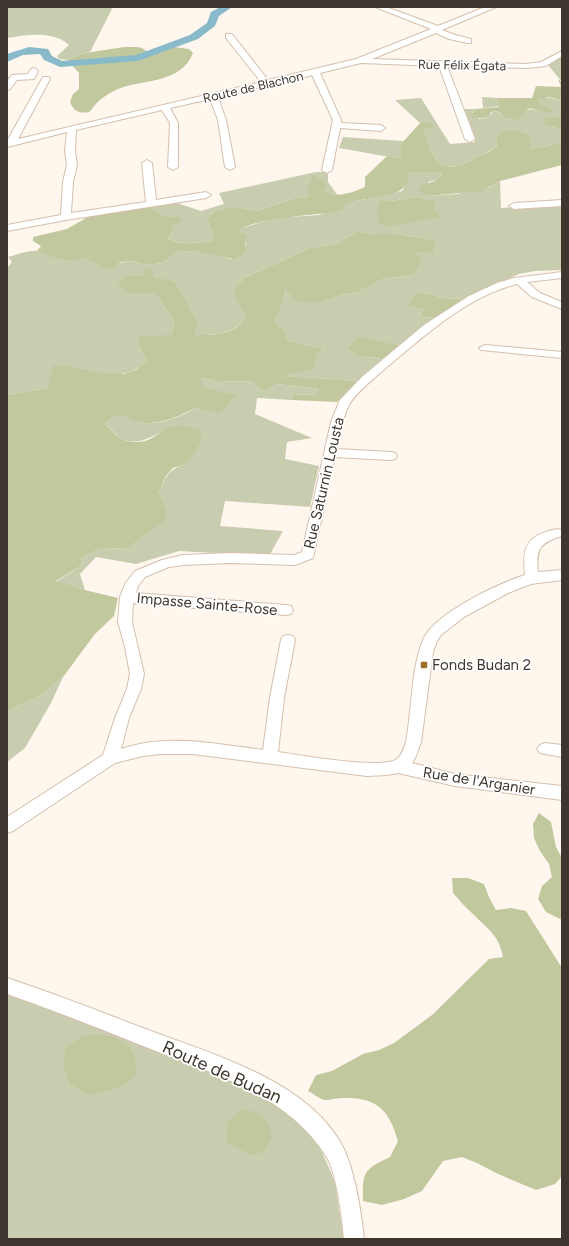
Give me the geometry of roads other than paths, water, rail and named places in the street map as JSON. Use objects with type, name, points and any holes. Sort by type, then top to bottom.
[{"type":"street","points":[[379,7],[452,37],[468,41]]},
{"type":"street","name":"Route de Blachon","points":[[10,144],[360,61],[492,7]]},
{"type":"street","points":[[229,36],[266,84]]},
{"type":"street","name":"Rue Félix Égata","points":[[360,61],[530,66],[543,64],[562,53]]},
{"type":"street","points":[[442,64],[470,139]]},
{"type":"street","points":[[7,87],[15,77],[31,77],[34,71]]},
{"type":"street","points":[[315,72],[335,112],[337,126],[327,170]]},
{"type":"street","points":[[10,144],[46,79]]},
{"type":"street","points":[[213,96],[217,103],[218,113],[222,120],[230,167]]},
{"type":"street","points":[[165,108],[174,123],[173,167]]},
{"type":"street","points":[[337,126],[381,128]]},
{"type":"street","points":[[66,217],[68,182],[72,165],[70,150],[72,129]]},
{"type":"street","points":[[147,163],[151,203]]},
{"type":"street","points":[[7,228],[206,195]]},
{"type":"street","points":[[514,206],[562,203]]},
{"type":"street","name":"Rue Saturnin Lousta","points":[[110,759],[122,718],[134,689],[137,674],[125,622],[127,597],[132,584],[140,574],[167,563],[202,558],[294,560],[308,555],[337,422],[344,403],[366,379],[428,327],[479,295],[501,284],[518,280],[562,275]]},
{"type":"street","points":[[518,280],[536,295],[562,306]]},
{"type":"street","points":[[485,348],[562,356]]},
{"type":"street","points":[[330,453],[391,456]]},
{"type":"street","points":[[532,578],[532,548],[538,541],[557,533]]},
{"type":"street","points":[[7,826],[110,759],[126,752],[167,746],[373,770],[402,764],[408,759],[416,736],[421,681],[427,648],[433,634],[444,624],[480,600],[517,583],[532,578],[562,575]]},
{"type":"street","name":"Impasse Sainte-Rose","points":[[127,597],[286,610]]},
{"type":"street","points":[[270,757],[276,698],[288,640]]},
{"type":"street","points":[[545,749],[562,750]]},
{"type":"street","name":"Rue de l'Arganier","points":[[396,766],[455,780],[562,793]]},
{"type":"street","name":"Route de Budan","points":[[7,986],[206,1060],[262,1085],[288,1101],[312,1123],[334,1152],[346,1186],[353,1223],[354,1239]]},
{"type":"waterway","points":[[7,59],[19,52],[34,50],[44,51],[48,58],[60,64],[138,58],[194,37],[211,24],[215,14],[227,7]]},
{"type":"place","name":"Fonds Budan 2","points":[[424,665]]}]
